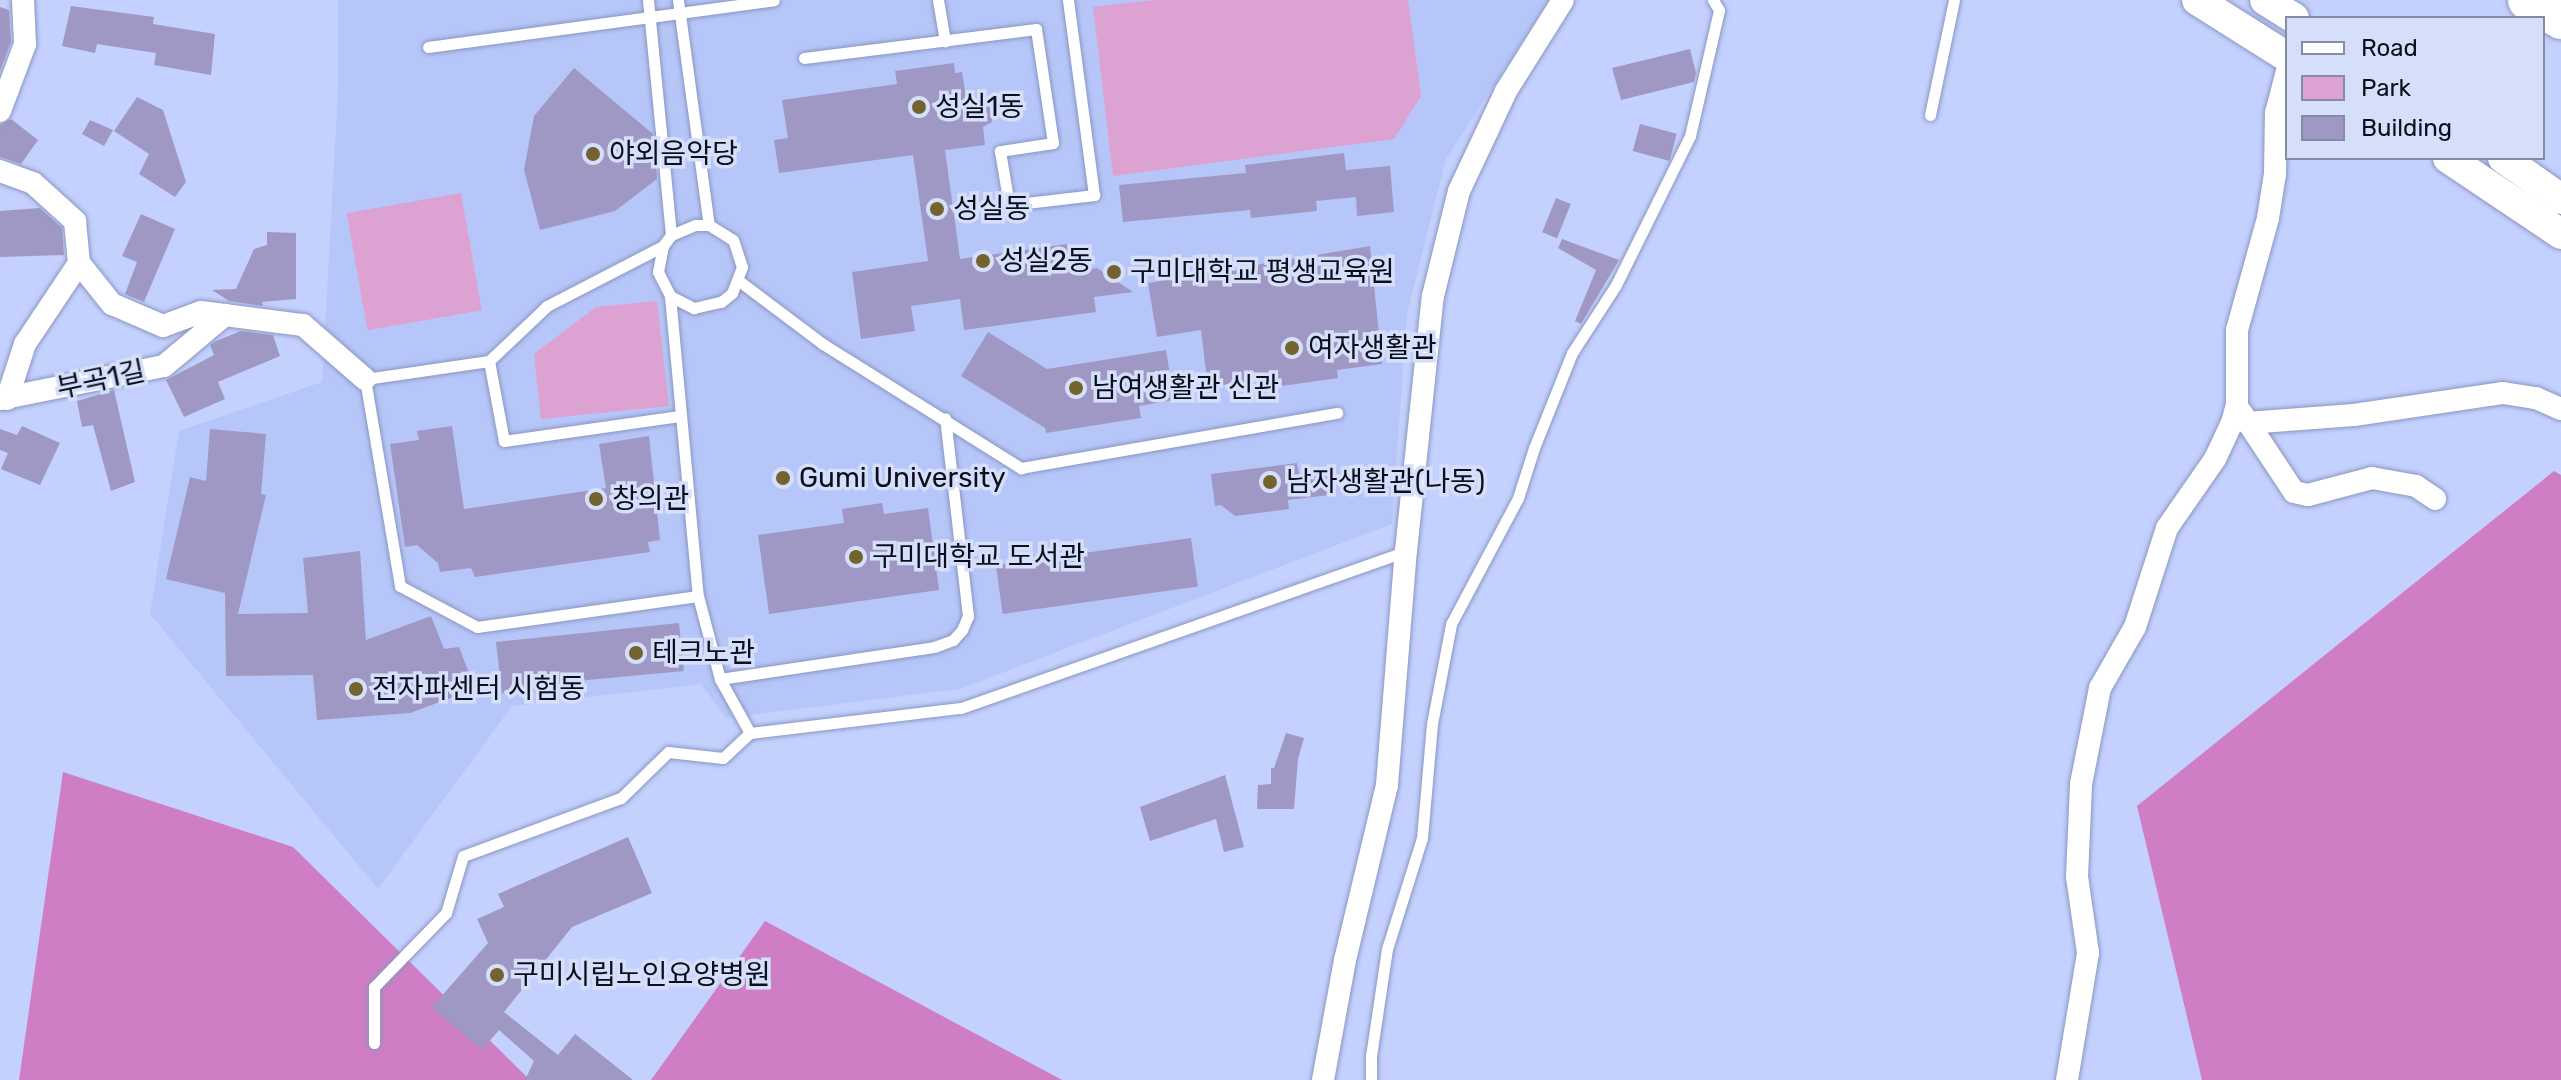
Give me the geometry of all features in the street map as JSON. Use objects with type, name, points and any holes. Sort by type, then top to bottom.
[{"type":"highway","points":[[2528,0],[2561,19]]},
{"type":"main road","points":[[2197,0],[2285,56]]},
{"type":"main road","points":[[2265,0],[2291,16]]},
{"type":"main road","points":[[2451,160],[2561,234]]},
{"type":"main road","points":[[2506,160],[2561,199]]},
{"type":"street","points":[[0,111],[25,44],[23,0]]},
{"type":"street","points":[[1323,1080],[1345,960],[1387,785],[1406,551],[1433,296],[1459,191],[1506,91],[1563,0]]},
{"type":"street","points":[[2285,79],[2276,113],[2275,174],[2268,218],[2237,330],[2242,414],[2294,492],[2308,495],[2372,478],[2416,486],[2435,499]]},
{"type":"street","points":[[0,171],[33,183],[75,221],[79,263]]},
{"type":"street","name":"부곡1길","points":[[4,399],[25,344],[79,263],[112,304],[163,326],[201,312],[303,325],[365,379]]},
{"type":"street","name":"부곡1길","points":[[4,399],[164,366],[225,315]]},
{"type":"street","points":[[2242,414],[2354,415],[2503,393],[2536,398],[2561,409]]},
{"type":"street","points":[[2067,1080],[2088,953],[2077,877],[2081,784],[2100,688],[2135,627],[2167,528],[2242,414]]},
{"type":"lane","points":[[648,0],[671,235]]},
{"type":"lane","points":[[678,0],[709,225]]},
{"type":"lane","points":[[428,47],[774,0]]},
{"type":"lane","points":[[938,0],[945,41]]},
{"type":"lane","points":[[804,58],[1036,29],[1053,143],[1000,151],[1009,205],[1094,195],[1068,0]]},
{"type":"lane","points":[[1371,1080],[1371,1056],[1387,949],[1422,838],[1432,724],[1451,624],[1518,498],[1534,448],[1572,353],[1616,285],[1690,136],[1719,10],[1713,0]]},
{"type":"lane","points":[[1930,115],[1954,0]]},
{"type":"lane","points":[[670,296],[694,308],[707,307],[721,302],[739,281],[739,253],[722,231],[709,225],[695,225],[671,235],[663,246],[658,272],[670,296],[698,596],[720,679],[750,733]]},
{"type":"lane","points":[[663,246],[547,306],[489,361],[365,379],[400,586],[477,627],[698,596]]},
{"type":"lane","points":[[739,281],[823,344],[1021,468],[1337,413]]},
{"type":"lane","points":[[489,361],[504,441],[679,416]]},
{"type":"lane","points":[[720,679],[934,647],[953,640],[962,630],[968,616],[945,418]]},
{"type":"lane","points":[[374,1043],[374,987],[446,913],[463,856],[621,798],[668,752],[723,758],[750,733],[961,708],[1406,551]]},
{"type":"shaded area","name":"Gumi University","points":[[338,0],[1549,0],[1446,159],[1407,314],[1392,524],[960,689],[726,718],[701,684],[512,706],[378,889],[150,614],[179,431],[322,382],[338,91]]},
{"type":"shaded area","points":[[2554,471],[2561,475],[2561,1080],[2202,1080],[2137,806]]},
{"type":"shaded area","points":[[63,772],[293,847],[530,1080],[19,1080]]},
{"type":"shaded area","points":[[765,921],[1062,1080],[651,1080]]},
{"type":"green space","points":[[1154,0],[1408,0],[1421,96],[1394,139],[1113,176],[1093,7]]},
{"type":"green space","points":[[461,193],[482,310],[367,330],[347,213]]},
{"type":"green space","points":[[657,301],[669,406],[541,419],[534,354],[596,307]]},
{"type":"building","points":[[71,6],[154,17],[153,24],[215,34],[211,75],[154,65],[156,53],[97,44],[95,53],[62,46]]},
{"type":"building","points":[[0,7],[9,10],[11,42],[0,71]]},
{"type":"building","points":[[1690,49],[1696,73],[1694,82],[1621,100],[1612,68]]},
{"type":"building","name":"성실동","points":[[954,63],[955,73],[962,72],[967,103],[980,102],[991,108],[992,122],[983,127],[985,145],[945,150],[960,259],[1067,244],[1071,272],[1097,268],[1133,292],[1094,297],[1096,312],[964,330],[960,299],[911,306],[915,331],[861,339],[852,272],[928,261],[913,155],[779,173],[774,140],[788,138],[782,100],[897,84],[895,71]]},
{"type":"building","name":"야외음악당","points":[[574,68],[653,134],[657,179],[615,211],[540,230],[524,170],[534,116]]},
{"type":"building","points":[[137,97],[163,110],[186,182],[175,197],[139,174],[149,154],[114,131]]},
{"type":"building","points":[[11,119],[38,140],[21,164],[0,157],[0,125]]},
{"type":"building","points":[[90,120],[113,130],[104,146],[82,134]]},
{"type":"building","points":[[1640,124],[1677,134],[1669,161],[1633,151]]},
{"type":"building","points":[[1344,153],[1346,170],[1390,166],[1394,212],[1357,216],[1356,197],[1316,201],[1317,211],[1251,218],[1250,210],[1123,222],[1119,185],[1246,173],[1245,165]]},
{"type":"building","points":[[1556,198],[1571,204],[1557,238],[1542,232]]},
{"type":"building","points":[[40,208],[62,228],[64,255],[0,257],[0,211]]},
{"type":"building","points":[[141,214],[175,229],[144,302],[125,294],[137,262],[122,256]]},
{"type":"building","points":[[267,232],[296,233],[296,299],[262,302],[263,306],[229,301],[212,290],[236,289],[254,249],[267,245]]},
{"type":"building","points":[[1562,239],[1619,260],[1581,324],[1575,321],[1596,270],[1558,248]]},
{"type":"building","points":[[1370,246],[1382,364],[1337,370],[1338,378],[1275,387],[1271,379],[1208,387],[1201,330],[1157,337],[1148,283]]},
{"type":"building","points":[[241,331],[273,335],[280,356],[218,382],[225,399],[184,417],[166,380],[214,355],[210,345]]},
{"type":"building","name":"남여생활관 신관","points":[[988,332],[1047,369],[1166,350],[1174,400],[1139,406],[1141,418],[1046,433],[1045,428],[961,376]]},
{"type":"building","points":[[114,390],[135,482],[111,491],[93,425],[82,427],[77,401]]},
{"type":"building","points":[[22,426],[60,443],[40,485],[1,469],[8,453],[0,450],[0,429],[17,435]]},
{"type":"building","name":"창의관","points":[[452,426],[464,509],[606,488],[599,444],[649,436],[660,540],[648,542],[650,552],[475,577],[471,568],[440,572],[438,563],[417,545],[405,547],[390,444],[419,440],[417,431]]},
{"type":"building","points":[[210,429],[266,434],[261,494],[266,495],[238,614],[308,613],[303,558],[360,551],[366,640],[431,616],[444,649],[459,647],[475,689],[410,713],[317,720],[313,675],[226,676],[225,593],[166,579],[190,477],[206,481]]},
{"type":"building","name":"남자생활관(나동)","points":[[1297,463],[1299,474],[1326,471],[1329,495],[1288,500],[1289,509],[1235,516],[1221,505],[1215,506],[1211,474]]},
{"type":"building","points":[[882,503],[884,514],[928,508],[939,590],[769,614],[758,535],[844,523],[842,509]]},
{"type":"building","points":[[1191,538],[1198,587],[1003,614],[996,565]]},
{"type":"building","points":[[679,623],[684,671],[577,681],[578,687],[502,693],[496,642]]},
{"type":"building","points":[[1286,733],[1304,738],[1298,759],[1294,809],[1257,809],[1258,785],[1271,784],[1271,768],[1274,768]]},
{"type":"building","points":[[1225,775],[1244,847],[1224,852],[1216,819],[1150,841],[1140,807]]},
{"type":"building","name":"구미시립노인요양병원","points":[[628,837],[652,893],[572,927],[504,1012],[558,1055],[575,1034],[633,1080],[525,1080],[534,1061],[499,1030],[482,1050],[432,1007],[488,943],[477,919],[504,907],[498,894]]},
{"type":"place","name":"성실1동","points":[[919,107]]},
{"type":"place","name":"야외음악당","points":[[593,154]]},
{"type":"place","name":"성실동","points":[[937,209]]},
{"type":"place","name":"성실2동","points":[[983,261]]},
{"type":"place","name":"구미대학교 평생교육원","points":[[1114,272]]},
{"type":"place","name":"여자생활관","points":[[1292,348]]},
{"type":"place","name":"남여생활관 신관","points":[[1076,388]]},
{"type":"place","name":"Gumi University","points":[[783,478]]},
{"type":"place","name":"남자생활관(나동)","points":[[1270,482]]},
{"type":"place","name":"창의관","points":[[596,499]]},
{"type":"place","name":"구미대학교 도서관","points":[[856,557]]},
{"type":"place","name":"테크노관","points":[[636,653]]},
{"type":"place","name":"전자파센터 시험동","points":[[356,689]]},
{"type":"place","name":"구미시립노인요양병원","points":[[497,975]]}]
